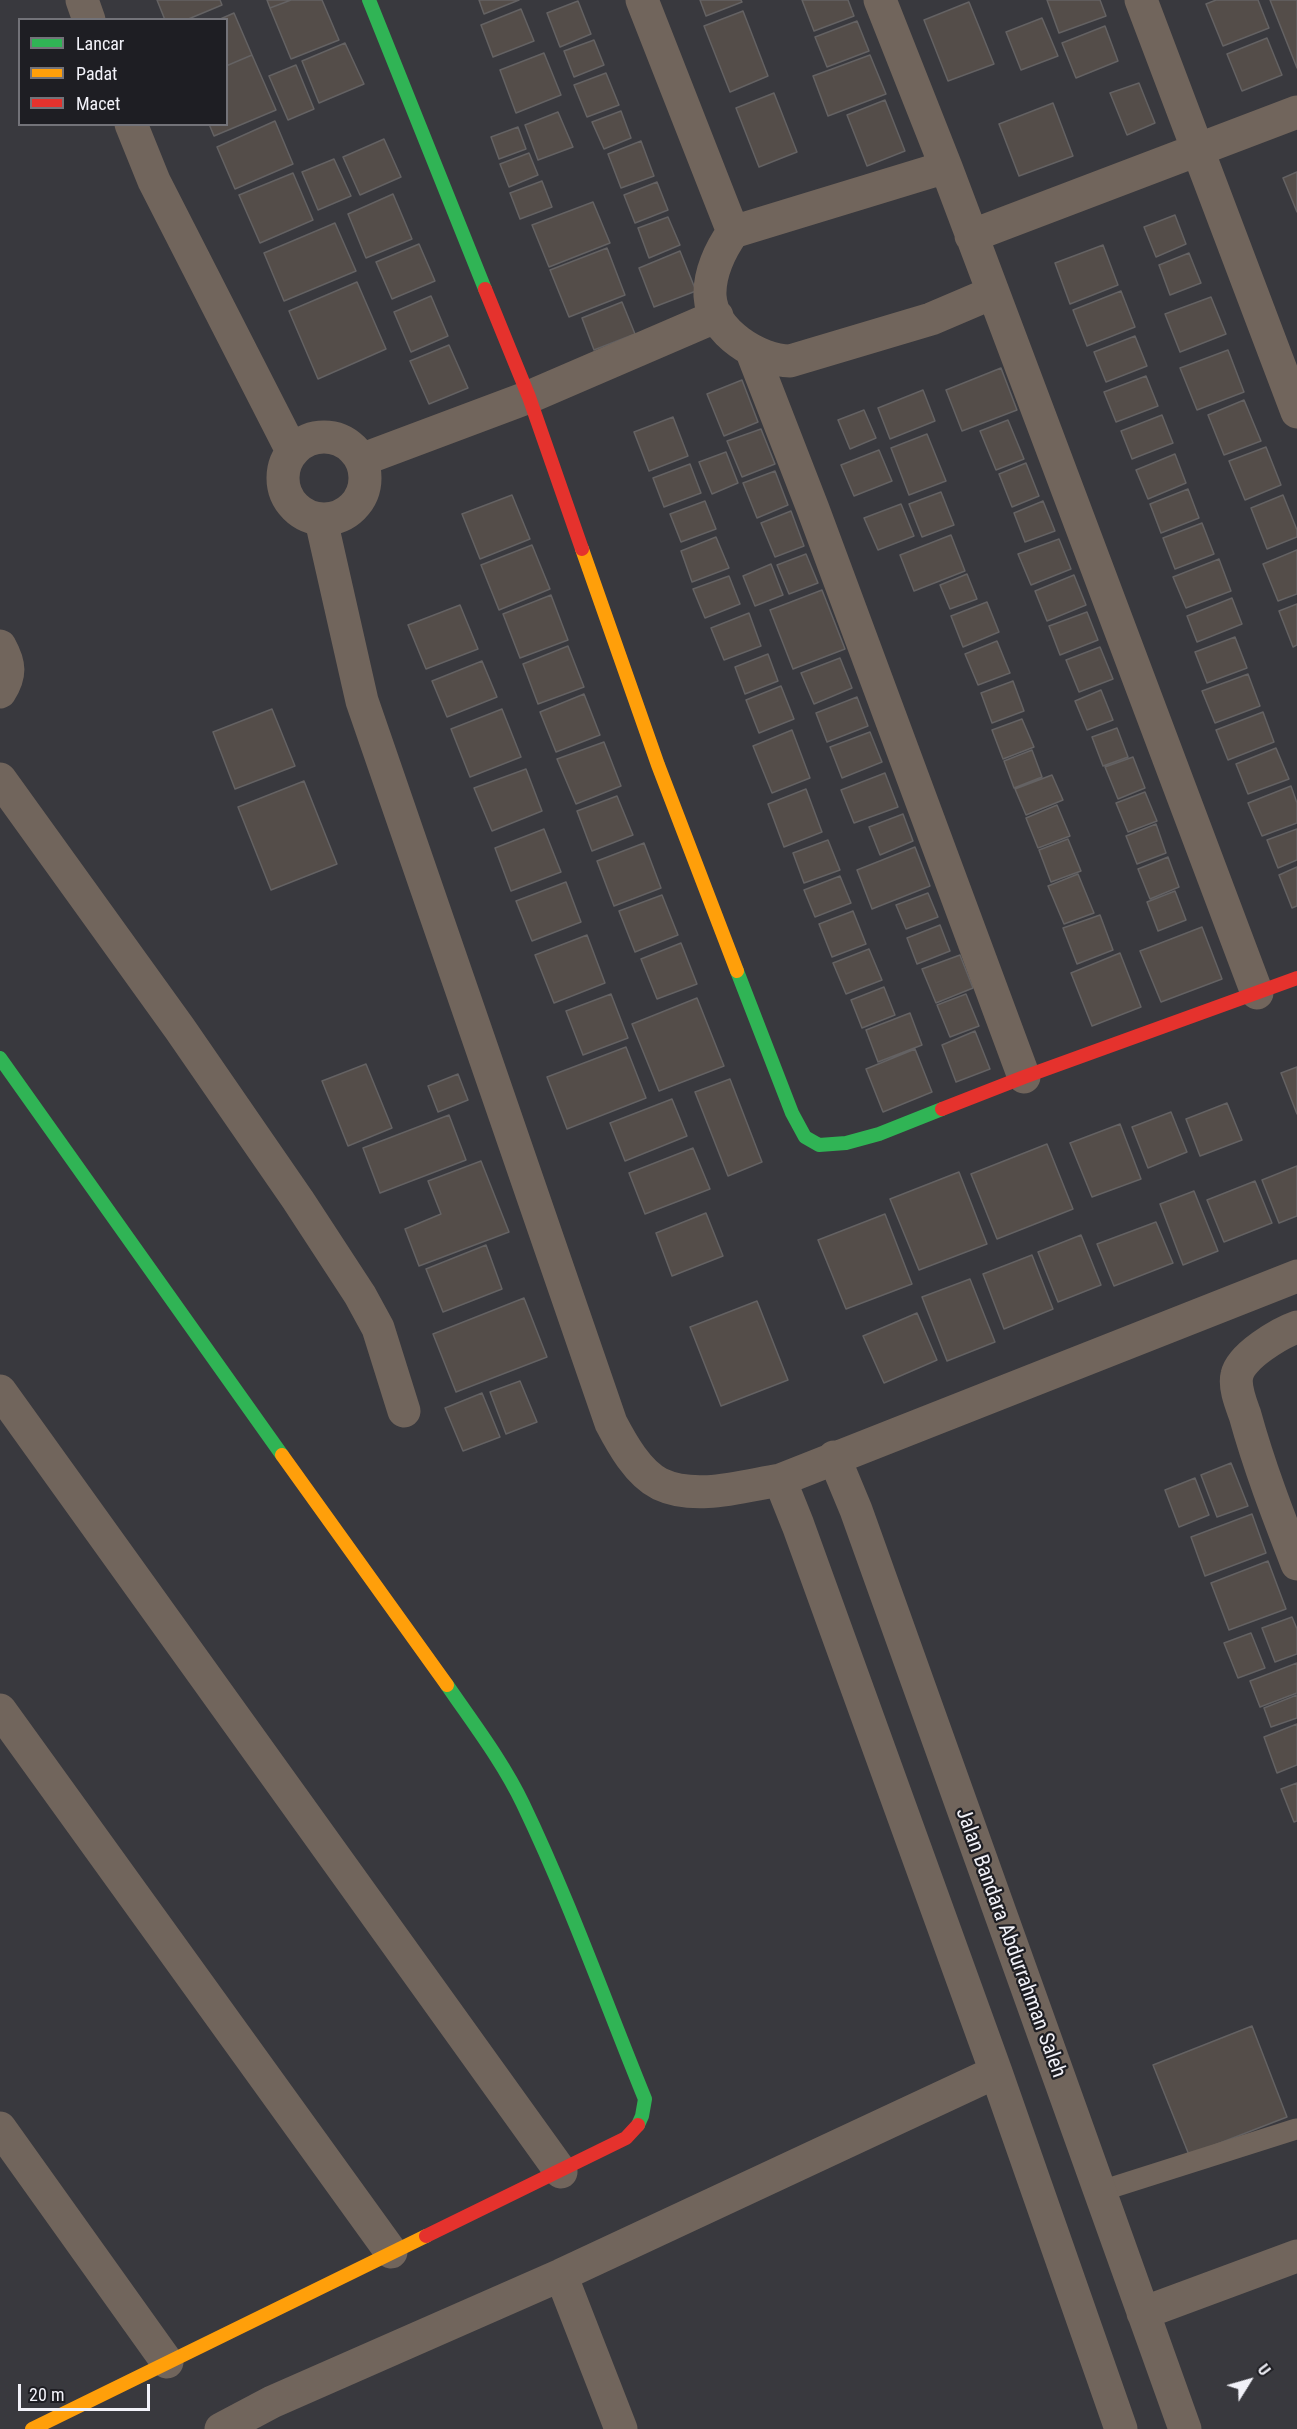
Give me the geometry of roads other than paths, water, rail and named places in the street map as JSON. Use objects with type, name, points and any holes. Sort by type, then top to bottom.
[{"type":"street","points":[[82,0],[88,18]]},
{"type":"street","points":[[369,0],[529,398],[658,765],[792,1113],[805,1137],[819,1145],[846,1143],[879,1134],[1024,1077],[1297,978]]},
{"type":"street","points":[[642,0],[733,232]]},
{"type":"street","points":[[880,0],[946,167],[1257,993]]},
{"type":"street","points":[[1141,0],[1297,412]]},
{"type":"street","points":[[971,236],[1297,112]]},
{"type":"street","points":[[132,126],[154,181],[292,451]]},
{"type":"street","points":[[946,167],[733,232],[722,247],[711,283],[710,298],[724,327],[752,352],[771,360],[790,362],[931,319],[992,293]]},
{"type":"street","points":[[361,460],[529,398],[717,316]]},
{"type":"street","points":[[752,352],[817,520],[1024,1077]]},
{"type":"street","points":[[315,437],[328,437],[342,441],[353,449],[361,460],[365,474],[364,488],[358,501],[348,512],[336,518],[321,520],[308,517],[288,500],[282,475],[285,462],[292,451],[302,442],[315,437]]},
{"type":"street","points":[[321,520],[362,701],[611,1423],[624,1447],[642,1469],[659,1484],[681,1490],[705,1492],[780,1480],[1297,1276]]},
{"type":"street","points":[[0,646],[9,669],[7,680],[0,692]]},
{"type":"street","points":[[0,779],[180,1029],[344,1270],[378,1328],[404,1411]]},
{"type":"street","points":[[0,1058],[195,1335],[402,1620],[478,1730],[522,1802],[585,1947],[615,2029],[645,2099],[644,2114],[637,2128],[626,2138],[561,2172],[391,2252],[32,2429]]},
{"type":"street","points":[[1297,1327],[1260,1347],[1242,1365],[1237,1374],[1237,1389],[1254,1447],[1297,1564]]},
{"type":"street","points":[[0,1391],[561,2172]]},
{"type":"street","name":"Jalan Bandara Abdurrahman Saleh","points":[[834,1457],[856,1510],[1185,2429]]},
{"type":"street","points":[[780,1480],[996,2072],[1121,2429]]},
{"type":"street","points":[[0,1710],[391,2252]]},
{"type":"street","points":[[221,2429],[276,2416],[561,2275],[996,2072]]},
{"type":"street","points":[[0,2128],[167,2362]]},
{"type":"street","points":[[1143,2313],[1297,2256]]},
{"type":"street","points":[[561,2275],[621,2429]]},
{"type":"lane","points":[[1101,2191],[1296,2129]]}]
